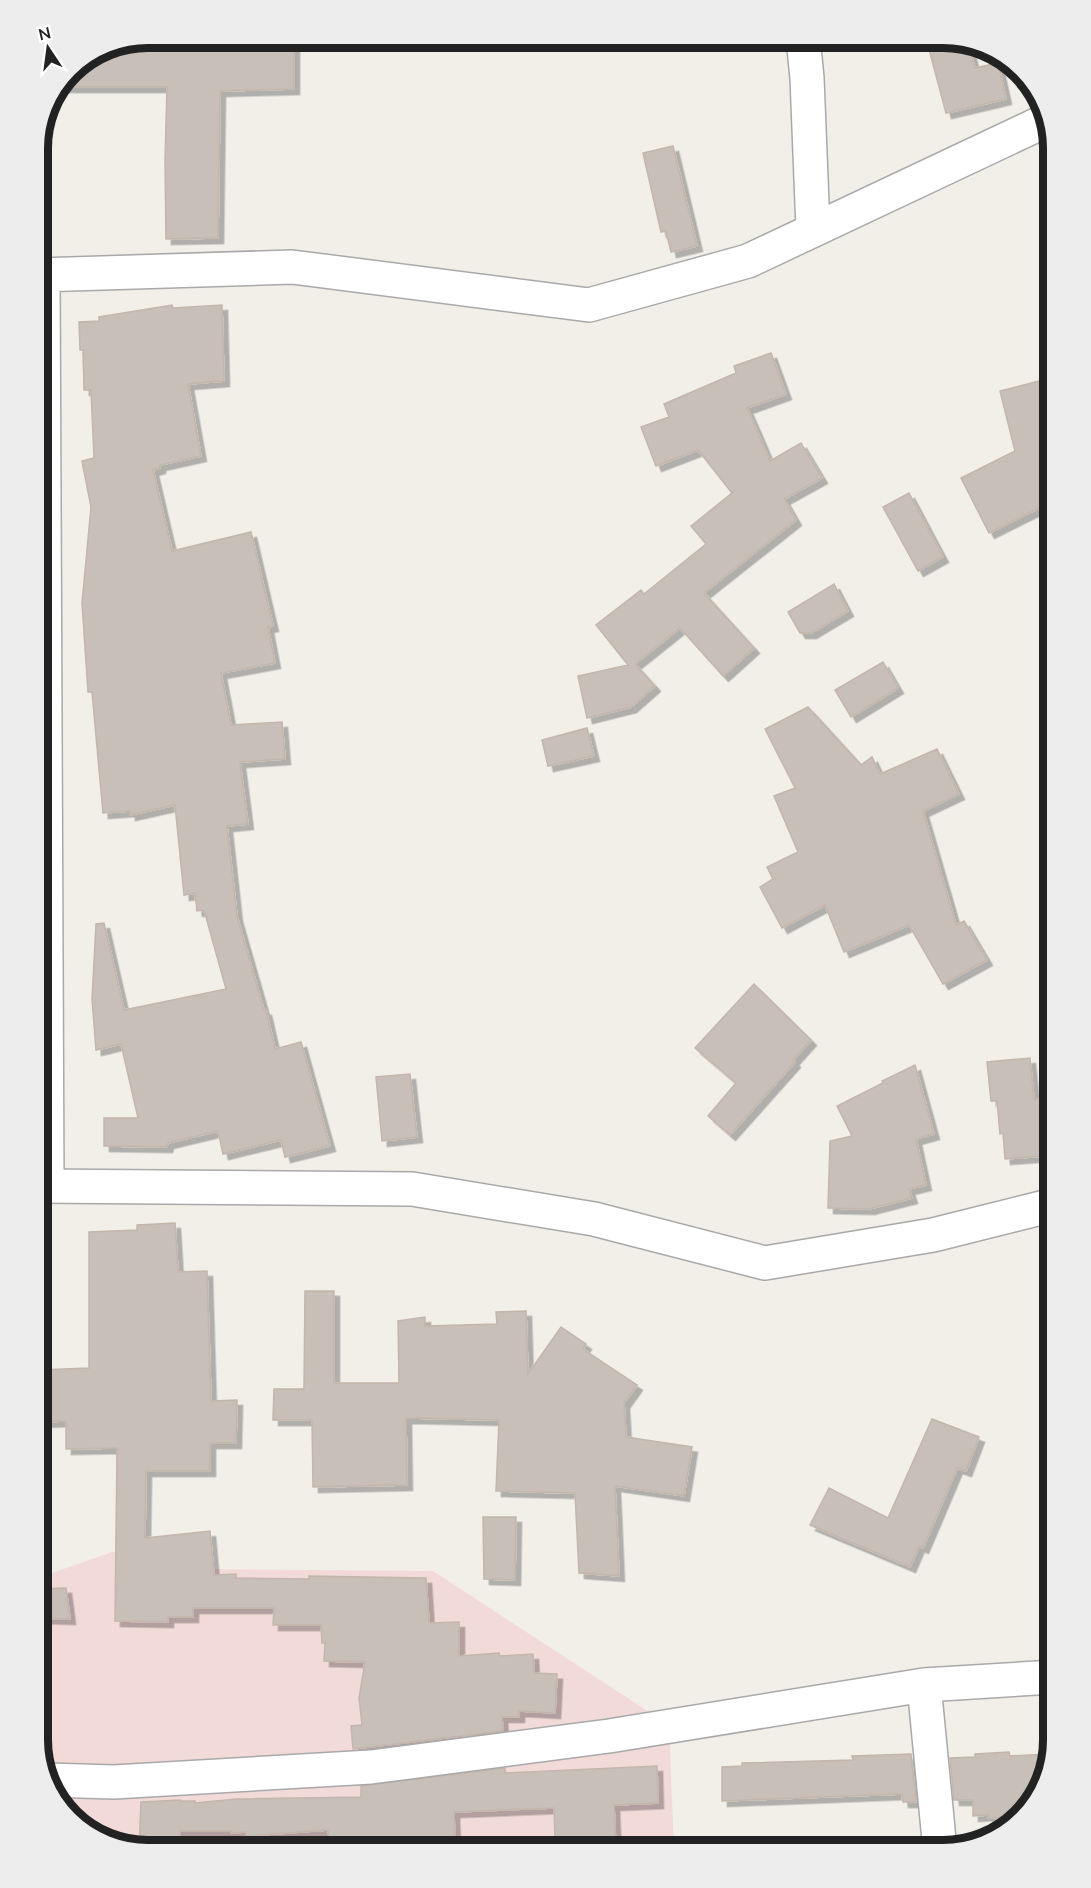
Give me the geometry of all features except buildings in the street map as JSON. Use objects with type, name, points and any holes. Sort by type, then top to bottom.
[{"type":"street","points":[[804,48],[813,229]]},
{"type":"street","points":[[48,275],[292,267],[589,305],[748,261],[1040,123]]},
{"type":"street","points":[[48,1186],[412,1189],[594,1219],[765,1263],[933,1235],[1043,1208]]},
{"type":"street","points":[[56,1780],[114,1782],[371,1767],[609,1736],[924,1685],[1043,1678]]},
{"type":"street","points":[[924,1685],[939,1840]]},
{"type":"shaded area","points":[[112,1552],[166,1558],[193,1569],[433,1571],[669,1725],[674,1840],[141,1840],[103,1830],[73,1806],[58,1785],[51,1766],[48,1741],[48,1574]]}]
